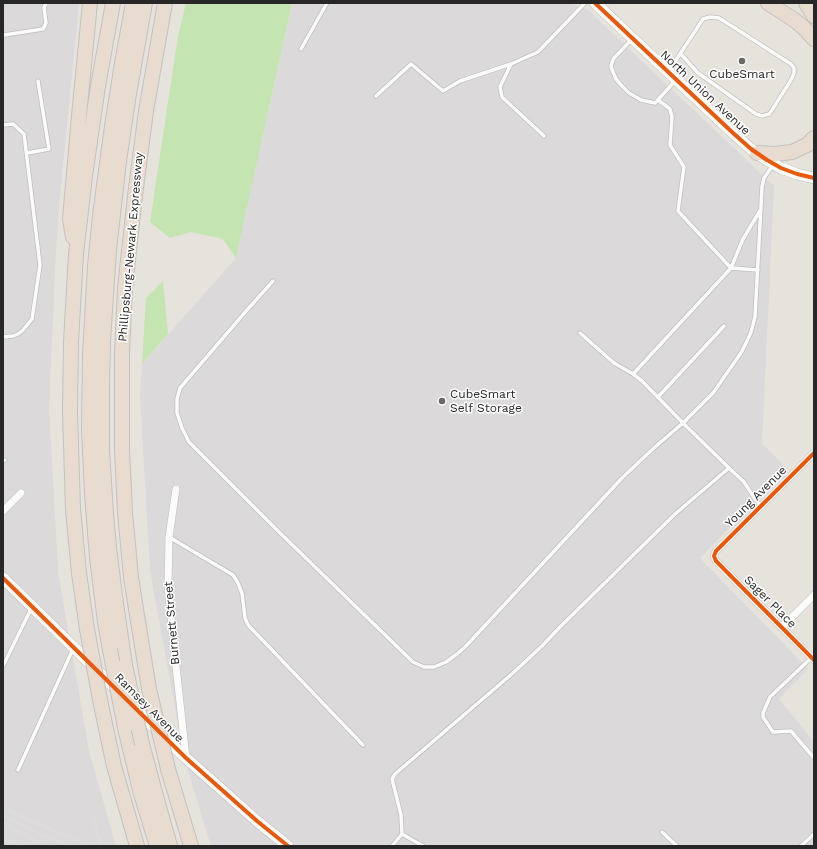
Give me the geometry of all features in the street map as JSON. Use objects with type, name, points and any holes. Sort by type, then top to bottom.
[{"type":"highway","points":[[76,254],[70,219],[90,3]]},
{"type":"highway","points":[[112,3],[95,105],[76,254],[70,369],[70,432],[73,509],[87,629],[101,705],[116,772],[137,846]]},
{"type":"highway","name":"Phillipsburg-Newark Expressway","points":[[165,3],[146,111],[127,264],[123,333],[121,417],[125,513],[135,602],[150,689],[168,769],[191,846]]},
{"type":"highway","points":[[768,3],[793,19],[814,39]]},
{"type":"highway","points":[[806,3],[814,16]]},
{"type":"highway","name":"Phillipsburg-Newark Expressway","points":[[138,6],[130,86],[112,222],[107,274],[103,341],[102,450],[109,547],[125,665],[142,744],[170,846]]},
{"type":"highway","name":"Phillipsburg-Newark Expressway","points":[[138,6],[122,63],[97,239],[90,354],[89,430],[97,558],[105,622],[125,728],[141,794],[157,846]]},
{"type":"highway","points":[[757,153],[775,154],[792,152],[807,145],[814,138]]},
{"type":"street","name":"North Union Avenue","points":[[595,3],[733,133],[757,153],[774,164],[789,171],[814,178]]},
{"type":"street","name":"Young Avenue","points":[[714,556],[716,551],[814,453]]},
{"type":"street","name":"Burnett Street","points":[[176,488],[169,537],[168,586],[186,758]]},
{"type":"street","points":[[3,511],[21,492]]},
{"type":"street","name":"Sager Place","points":[[714,556],[716,560],[813,659]]},
{"type":"street","name":"Ramsey Avenue","points":[[3,578],[186,758],[257,821],[288,846]]},
{"type":"street","points":[[782,627],[814,595]]},
{"type":"lane","points":[[3,34],[43,29],[46,23],[44,8],[46,3]]},
{"type":"lane","points":[[301,49],[327,3]]},
{"type":"lane","points":[[376,96],[411,64],[443,92],[460,82],[511,64],[538,52],[585,3]]},
{"type":"lane","points":[[666,70],[676,60],[680,53],[703,19],[710,17],[719,18],[791,64],[794,68],[794,73],[772,110],[769,114],[762,116],[756,114],[698,73],[680,53]]},
{"type":"lane","points":[[633,38],[614,58],[611,67],[616,79],[622,86],[635,96],[648,102],[655,103],[677,79]]},
{"type":"lane","points":[[511,64],[500,87],[502,97],[544,136]]},
{"type":"lane","points":[[27,153],[49,149],[38,81]]},
{"type":"lane","points":[[658,100],[670,110],[672,116],[670,146],[684,167],[678,211],[732,268],[758,270]]},
{"type":"lane","points":[[3,125],[13,124],[24,134],[40,265],[32,319],[23,330],[13,336],[3,337]]},
{"type":"lane","points":[[273,281],[180,388],[177,399],[177,414],[182,428],[189,442],[413,662],[424,666],[434,667],[446,662],[465,647],[617,484],[655,447],[683,423],[722,382],[741,353],[748,339],[755,317],[763,182],[766,174],[774,164]]},
{"type":"lane","points":[[633,374],[732,268],[743,239],[761,208]]},
{"type":"lane","points":[[658,397],[724,326]]},
{"type":"lane","points":[[580,333],[614,363],[642,381],[744,482],[762,506]]},
{"type":"lane","points":[[392,846],[402,834],[401,814],[392,779],[394,774],[513,673],[675,514],[729,468]]},
{"type":"lane","points":[[169,537],[233,576],[242,592],[244,618],[248,625],[363,746]]},
{"type":"lane","points":[[3,666],[32,607]]},
{"type":"lane","points":[[18,770],[74,648]]},
{"type":"lane","points":[[813,659],[770,698],[763,713],[763,717],[773,732],[791,731],[814,758]]},
{"type":"lane","points":[[662,832],[677,846]]},
{"type":"lane","points":[[402,834],[423,846]]},
{"type":"lane","points":[[801,846],[814,834]]},
{"type":"shaded area","points":[[3,3],[79,3],[59,207],[49,407],[58,572],[89,751],[116,846],[3,846]]},
{"type":"shaded area","points":[[292,3],[570,3],[589,11],[774,186],[762,443],[787,469],[700,558],[808,669],[779,699],[814,742],[814,846],[211,846],[184,758],[150,570],[140,395],[142,364],[236,258]]},
{"type":"green space","points":[[186,3],[292,3],[236,258],[223,239],[191,232],[170,238],[150,222],[178,36]]},
{"type":"green space","points":[[163,281],[168,334],[142,364],[146,298]]},
{"type":"railway","points":[[3,809],[75,839],[87,846]]},
{"type":"railway","points":[[3,815],[42,835],[70,846]]},
{"type":"railway","points":[[94,817],[102,846]]},
{"type":"railway","points":[[3,822],[44,846]]},
{"type":"railway","points":[[3,840],[24,846]]},
{"type":"cycle path","points":[[595,3],[751,149],[781,168],[814,178]]},
{"type":"cycle path","points":[[814,453],[716,551],[714,556],[716,561],[814,660]]},
{"type":"cycle path","points":[[3,578],[186,758],[257,821],[288,846]]},
{"type":"place","name":"CubeSmart","points":[[742,61]]},
{"type":"place","name":"CubeSmart Self Storage","points":[[442,401]]}]
